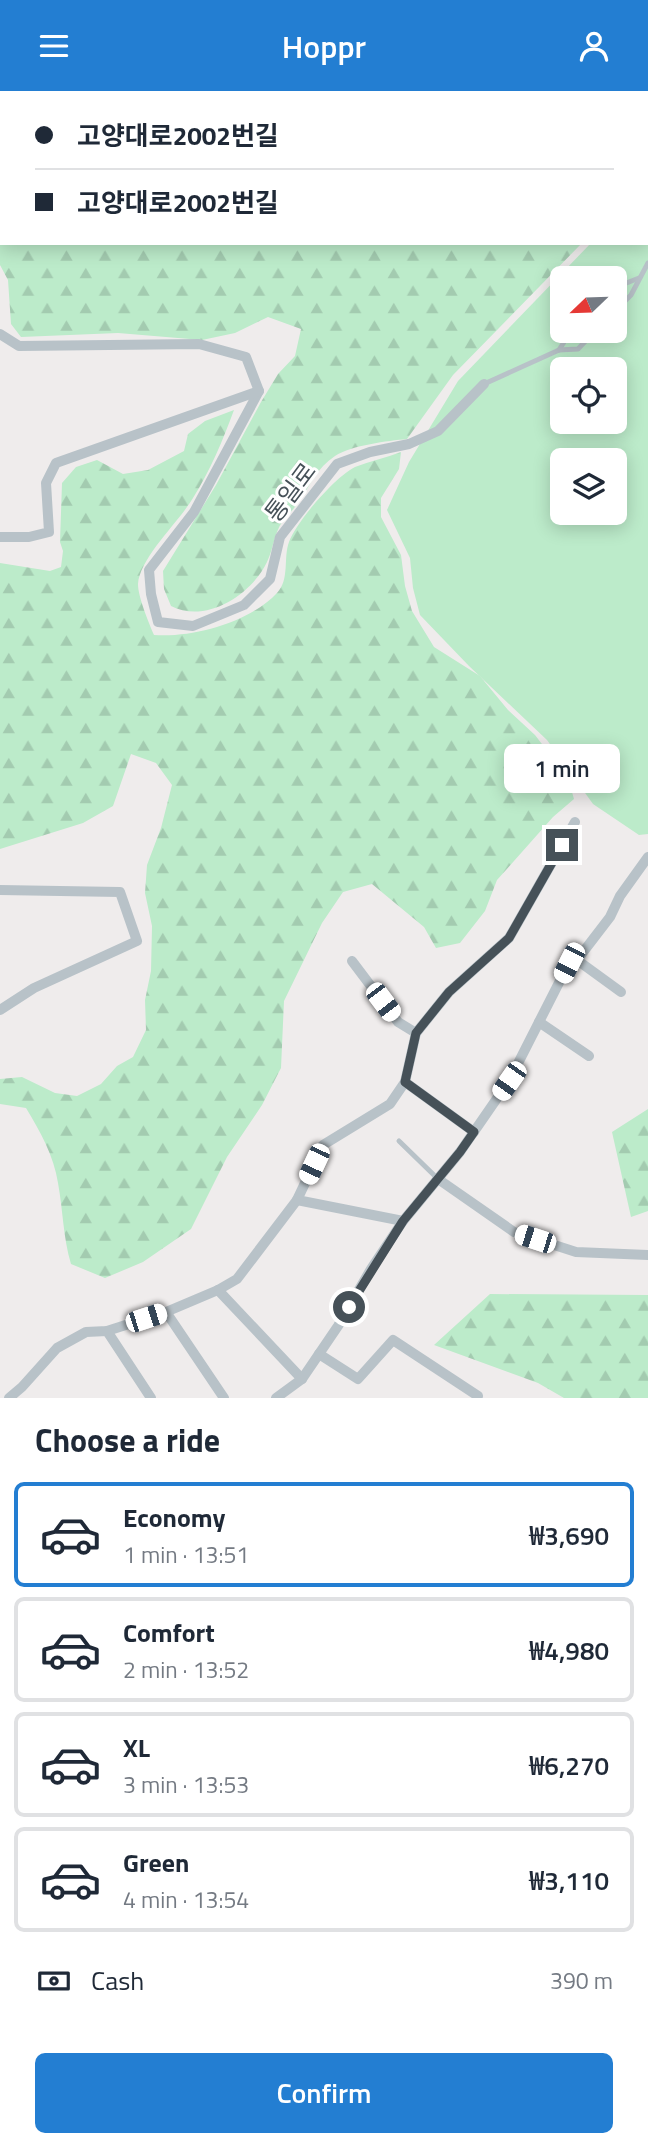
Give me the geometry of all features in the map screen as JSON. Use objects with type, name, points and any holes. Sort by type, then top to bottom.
[{"type":"street","points":[[0,334],[19,346],[199,344],[246,357],[259,391],[56,463],[46,483],[49,532],[29,537],[0,537]]},
{"type":"street","name":"통일로","points":[[259,391],[194,512],[149,570],[151,594],[159,622],[192,626],[244,605],[270,579],[281,537],[337,464],[370,452],[409,444],[438,431],[484,384]]},
{"type":"street","points":[[9,1398],[57,1348],[86,1332],[107,1331],[166,1312],[237,1279],[297,1200],[323,1145],[390,1104],[405,1082],[416,1033],[449,992],[509,938],[575,822]]},
{"type":"street","points":[[276,1398],[302,1379],[403,1221],[474,1132],[509,1081],[569,963],[577,961],[610,917],[620,896],[648,857]]},
{"type":"street","points":[[0,890],[120,892],[137,941],[34,988],[0,1010]]},
{"type":"street","points":[[352,961],[398,1022],[416,1033]]},
{"type":"street","points":[[577,961],[621,992]]},
{"type":"street","points":[[539,1022],[589,1056]]},
{"type":"street","points":[[405,1082],[474,1132]]},
{"type":"street","points":[[438,1179],[514,1232],[576,1252],[648,1255]]},
{"type":"street","points":[[297,1200],[403,1221]]},
{"type":"street","points":[[218,1290],[302,1379]]},
{"type":"street","points":[[166,1312],[224,1398]]},
{"type":"street","points":[[107,1331],[151,1398]]},
{"type":"street","points":[[319,1354],[358,1378],[393,1340],[478,1396]]},
{"type":"lane","points":[[627,299],[648,263]]},
{"type":"lane","points":[[627,283],[639,278]]},
{"type":"lane","points":[[559,349],[563,343]]},
{"type":"lane","points":[[484,384],[559,349],[578,349],[584,343]]},
{"type":"lane","points":[[398,1141],[438,1179]]},
{"type":"green space","points":[[0,245],[580,245],[560,266],[550,266],[550,276],[453,375],[407,439],[360,446],[335,456],[319,471],[282,522],[260,574],[239,595],[226,603],[199,611],[185,611],[171,606],[164,589],[163,571],[216,485],[278,374],[295,356],[301,329],[268,317],[235,333],[202,340],[118,333],[21,337],[11,324],[8,280],[0,265]]},
{"type":"green space","points":[[589,245],[648,245],[648,834],[639,835],[593,804],[547,740],[420,615],[413,588],[410,558],[387,510],[409,462],[458,381],[550,286],[550,343],[627,343],[627,266],[569,266]]},
{"type":"green space","points":[[234,410],[199,488],[153,551],[140,574],[140,596],[154,635],[203,631],[236,620],[266,603],[277,593],[284,581],[287,548],[293,533],[318,500],[355,467],[401,452],[399,469],[381,498],[381,517],[401,555],[412,611],[434,647],[480,676],[508,710],[535,735],[568,778],[574,799],[553,817],[497,880],[485,911],[460,943],[436,948],[424,927],[372,884],[343,892],[322,923],[284,1001],[281,1068],[262,1105],[227,1157],[191,1229],[143,1262],[105,1278],[71,1264],[58,1183],[50,1153],[26,1108],[0,1104],[0,1079],[22,1077],[55,1093],[77,1096],[101,1084],[117,1066],[133,1057],[146,1030],[145,1000],[151,971],[152,926],[145,893],[147,865],[161,828],[172,785],[156,763],[131,754],[113,806],[83,823],[0,849],[0,563],[50,571],[61,567],[62,483],[76,467],[97,460],[123,474],[148,470],[184,451],[188,434],[205,421]]},
{"type":"green space","points":[[648,1109],[648,1211],[631,1217],[612,1132]]},
{"type":"green space","points":[[490,1294],[648,1295],[648,1398],[564,1398],[538,1383],[434,1345]]},
{"type":"route","points":[[349,1307],[403,1221],[474,1132],[405,1082],[416,1033],[449,992],[509,938],[562,845]]}]
